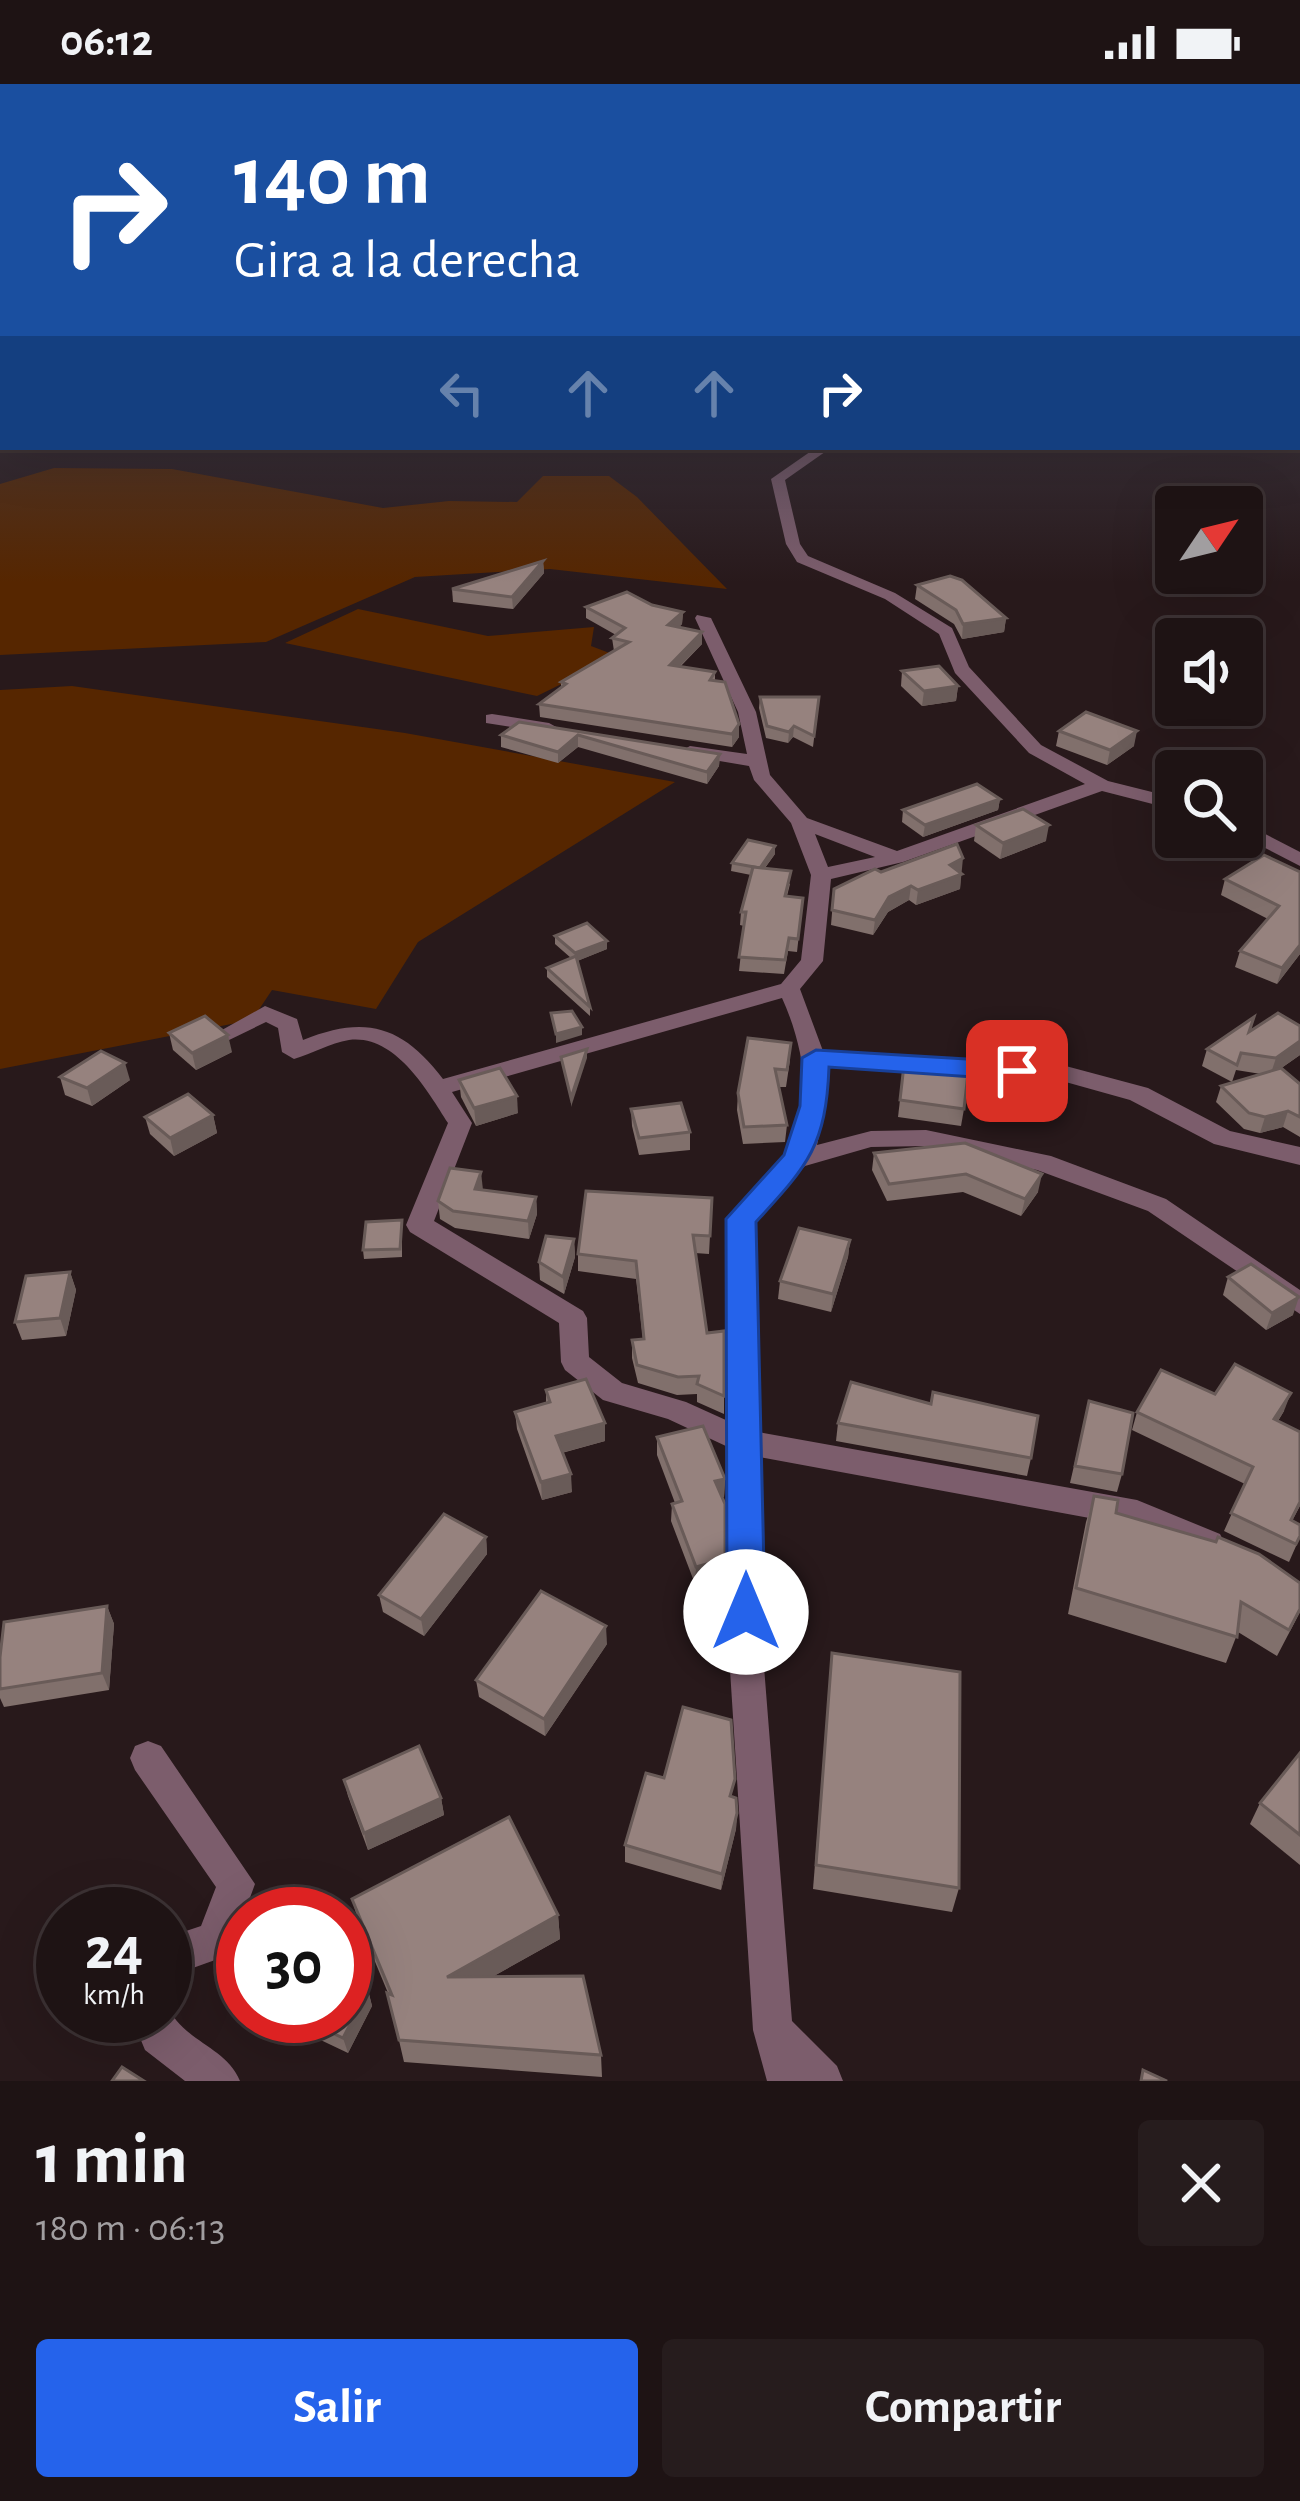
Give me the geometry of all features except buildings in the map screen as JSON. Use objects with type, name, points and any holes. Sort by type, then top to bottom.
[{"type":"street","points":[[822,450],[778,479],[793,544],[802,559],[890,596],[946,631],[961,669],[1035,748],[1101,785],[1155,799]]},
{"type":"street","points":[[438,1088],[789,988],[812,961],[821,875],[800,822],[754,761],[747,712],[703,618]]},
{"type":"street","points":[[492,719],[579,733]]},
{"type":"street","points":[[667,747],[754,761]]},
{"type":"street","points":[[821,875],[896,858],[1101,785]]},
{"type":"street","points":[[800,822],[896,858]]},
{"type":"street","points":[[1263,840],[1300,860]]},
{"type":"street","points":[[788,2081],[773,2030],[746,1654],[741,1219],[797,1159],[814,1106],[816,1058],[789,988]]},
{"type":"street","points":[[225,1035],[266,1013],[289,1024],[293,1052],[351,1032],[387,1036],[438,1088],[460,1123],[418,1225],[573,1318],[575,1363],[613,1392],[676,1411],[746,1442],[1137,1514],[1241,1557]]},
{"type":"street","points":[[816,1058],[1062,1073],[1139,1094],[1223,1138],[1300,1156]]},
{"type":"street","points":[[797,1159],[871,1139],[926,1138],[1042,1162],[1156,1204],[1300,1304]]},
{"type":"street","points":[[148,1758],[236,1884],[214,1941],[192,1949]]},
{"type":"street","points":[[773,2030],[822,2081]]},
{"type":"street","points":[[168,2043],[219,2081]]},
{"type":"shaded area","points":[[54,468],[172,469],[383,508],[449,501],[517,502],[543,476],[609,476],[637,497],[727,589],[550,569],[415,577],[266,642],[0,655],[0,484]]},
{"type":"shaded area","points":[[358,609],[488,636],[594,627],[591,646],[678,679],[582,674],[537,696],[285,643]]},
{"type":"shaded area","points":[[72,686],[405,733],[675,782],[418,942],[376,1009],[272,990],[252,1020],[0,1069],[0,690]]},
{"type":"route","points":[[746,1612],[741,1219],[797,1159],[814,1106],[816,1058],[1017,1071]]}]
